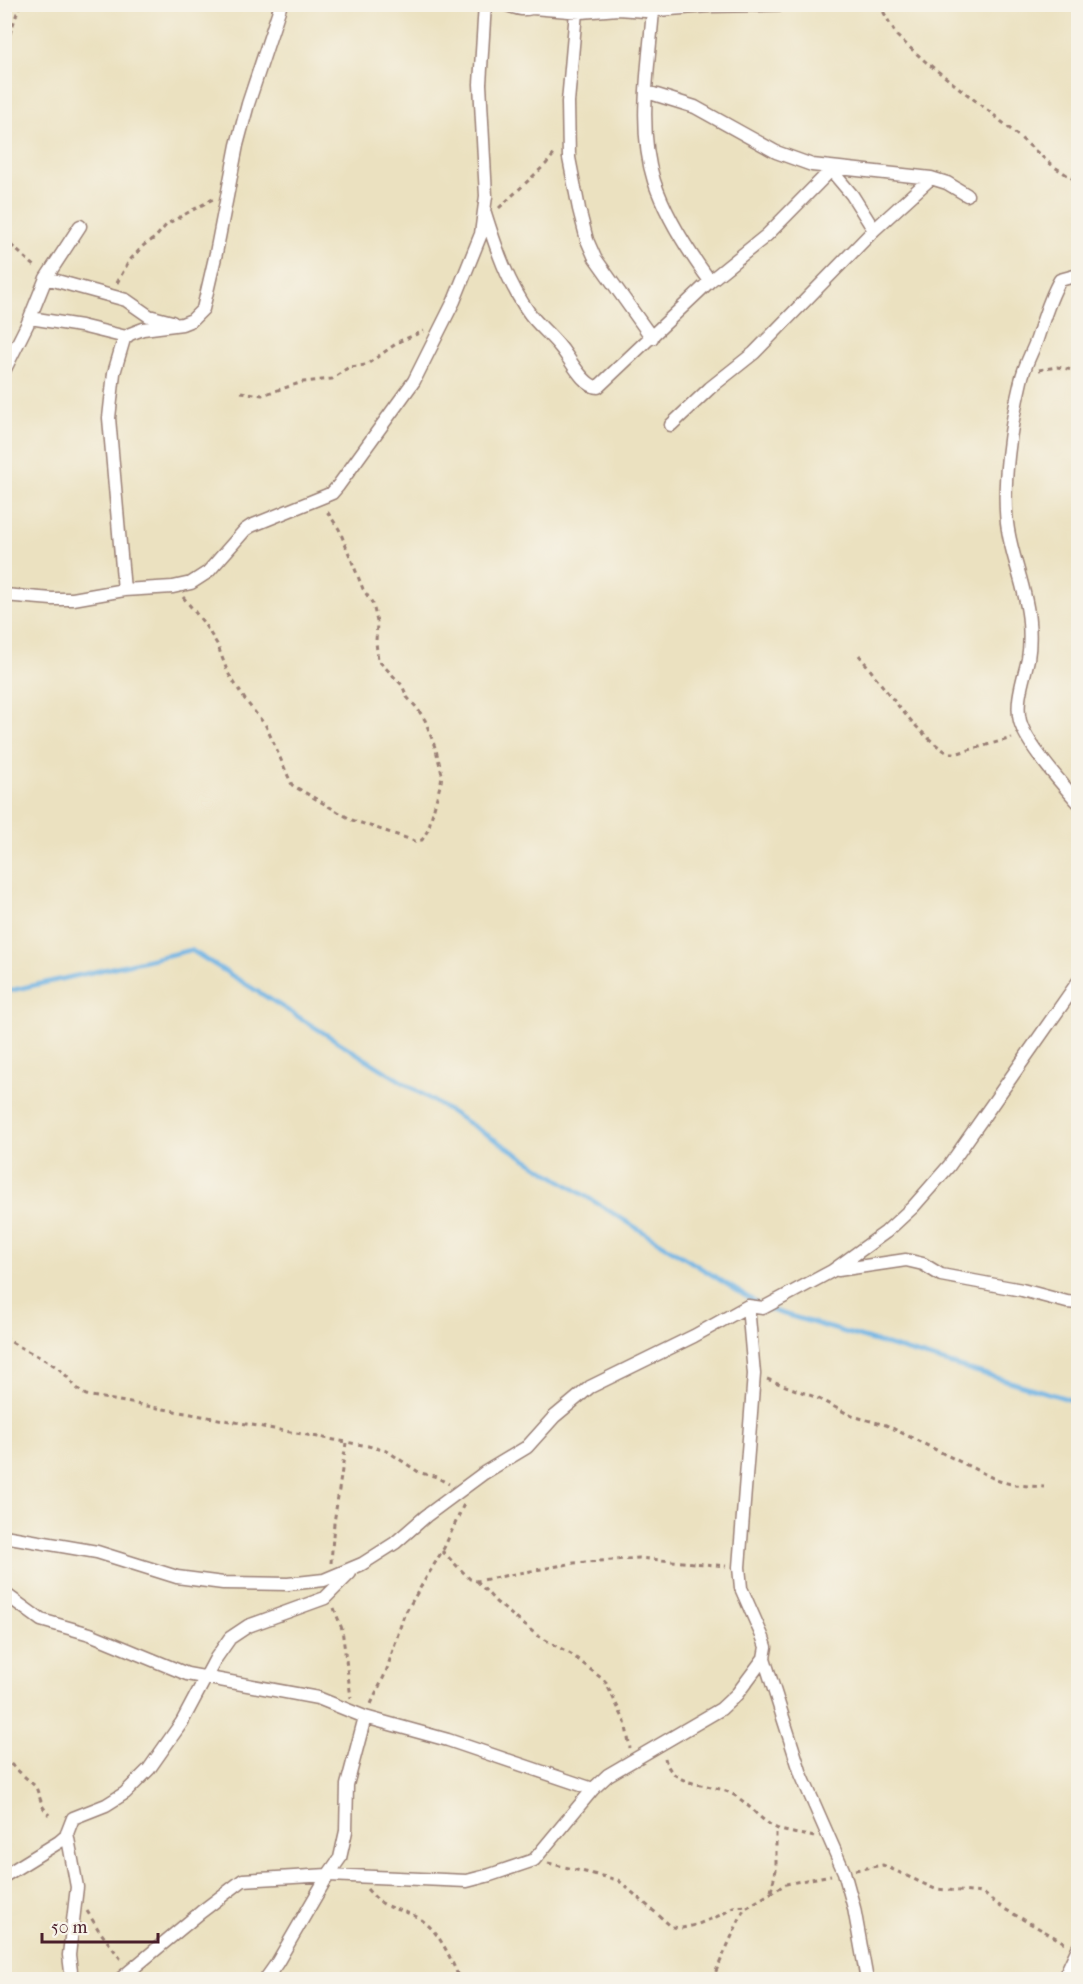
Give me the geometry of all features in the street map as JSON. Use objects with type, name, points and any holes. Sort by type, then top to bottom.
[{"type":"street","points":[[124,590],[109,418],[114,373],[126,337],[143,329],[182,324],[198,315],[206,300],[237,144],[281,4]]},
{"type":"street","points":[[4,595],[74,599],[124,590],[173,588],[199,580],[251,525],[332,493],[414,381],[454,301],[481,234],[486,214],[480,84],[485,4]]},
{"type":"street","points":[[505,4],[520,10],[536,6],[576,12],[807,4]]},
{"type":"street","points":[[653,10],[646,127],[654,180],[686,248],[710,281]]},
{"type":"street","points":[[576,12],[568,102],[568,136],[569,158],[579,209],[587,240],[595,258],[652,338]]},
{"type":"street","points":[[647,92],[695,107],[776,152],[812,165],[831,169],[931,178],[947,183],[968,195]]},
{"type":"street","points":[[486,214],[496,250],[523,303],[590,386],[600,386],[710,281],[767,235],[831,169]]},
{"type":"street","points":[[831,169],[852,195],[874,230]]},
{"type":"street","points":[[671,425],[710,388],[754,353],[874,230],[931,178]]},
{"type":"street","points":[[4,371],[30,318],[46,278],[80,226]]},
{"type":"street","points":[[1078,275],[1062,278],[1058,283],[1044,312],[1023,373],[1016,406],[1005,505],[1008,530],[1026,599],[1029,621],[1028,656],[1019,705],[1020,722],[1056,776],[1078,802]]},
{"type":"street","points":[[46,278],[126,300],[149,316],[182,324]]},
{"type":"street","points":[[30,318],[126,337]]},
{"type":"street","points":[[4,1536],[97,1552],[177,1577],[224,1583],[288,1584],[318,1581],[333,1578],[358,1566],[395,1543],[476,1478],[526,1447],[554,1417],[590,1387],[694,1336],[748,1306],[763,1308],[832,1270],[886,1232],[950,1167],[1078,982]]},
{"type":"street","points":[[832,1270],[906,1260],[923,1264],[941,1275],[1078,1303]]},
{"type":"street","points":[[119,1980],[243,1880],[328,1875],[466,1881],[534,1860],[593,1789],[608,1775],[708,1718],[737,1694],[764,1658],[766,1647],[741,1588],[739,1567],[754,1374],[748,1306]]},
{"type":"street","points":[[4,1876],[59,1842],[67,1833],[73,1818],[106,1805],[125,1793],[149,1769],[182,1722],[216,1658],[230,1638],[248,1626],[328,1596],[358,1566]]},
{"type":"street","points":[[4,1593],[41,1620],[90,1634],[187,1674],[318,1698],[358,1715],[448,1740],[593,1789]]},
{"type":"street","points":[[764,1658],[801,1774],[844,1872],[854,1908],[867,1980]]},
{"type":"street","points":[[265,1980],[340,1858],[346,1831],[347,1785],[358,1715]]},
{"type":"street","points":[[67,1833],[77,1894],[69,1955],[72,1980]]},
{"type":"street","points":[[1063,1980],[1078,1950]]},
{"type":"path","points":[[4,51],[20,4]]},
{"type":"path","points":[[879,4],[897,36],[926,62],[995,116],[1053,166],[1078,182]]},
{"type":"path","points":[[486,214],[515,194],[546,164],[568,136]]},
{"type":"path","points":[[112,297],[117,281],[129,261],[144,245],[155,238],[167,224],[228,189]]},
{"type":"path","points":[[4,239],[46,278]]},
{"type":"path","points":[[241,392],[262,395],[303,382],[332,379],[349,367],[366,365],[400,341],[442,325]]},
{"type":"path","points":[[1023,373],[1057,367],[1078,371]]},
{"type":"path","points":[[173,588],[191,605],[218,644],[228,673],[266,726],[292,785],[352,820],[415,841],[422,840],[429,830],[441,783],[442,774],[436,750],[425,720],[407,697],[402,685],[378,660],[377,621],[373,604],[363,589],[333,518],[316,500]]},
{"type":"path","points":[[859,655],[891,698],[923,732],[948,753],[957,753],[1026,734]]},
{"type":"path","points":[[4,1337],[16,1346],[56,1366],[77,1390],[86,1395],[387,1451],[420,1473],[434,1476],[462,1489]]},
{"type":"path","points":[[754,1374],[815,1396],[852,1416],[886,1425],[999,1481],[1015,1485],[1044,1487]]},
{"type":"path","points":[[318,1581],[331,1565],[334,1523],[346,1443]]},
{"type":"path","points":[[358,1715],[386,1672],[404,1615],[442,1551],[476,1478]]},
{"type":"path","points":[[442,1551],[470,1579],[477,1581],[574,1563],[639,1558],[739,1567]]},
{"type":"path","points":[[477,1581],[496,1602],[538,1636],[571,1654],[605,1682],[625,1722],[632,1761]]},
{"type":"path","points":[[328,1596],[342,1629],[358,1715]]},
{"type":"path","points":[[661,1743],[666,1764],[677,1777],[733,1794],[776,1828],[831,1841]]},
{"type":"path","points":[[4,1758],[36,1787],[43,1807],[49,1815]]},
{"type":"path","points":[[770,1893],[777,1870],[776,1828]]},
{"type":"path","points":[[534,1860],[618,1880],[672,1927],[696,1926],[733,1907],[748,1906]]},
{"type":"path","points":[[712,1980],[744,1908],[786,1884],[883,1865],[940,1890],[979,1892],[1078,1950]]},
{"type":"path","points":[[356,1877],[386,1907],[416,1917],[432,1929],[460,1980]]},
{"type":"path","points":[[77,1894],[98,1929],[129,1971]]},
{"type":"waterway","points":[[4,992],[191,950],[757,1303]]},
{"type":"waterway","points":[[767,1309],[1078,1402]]}]
